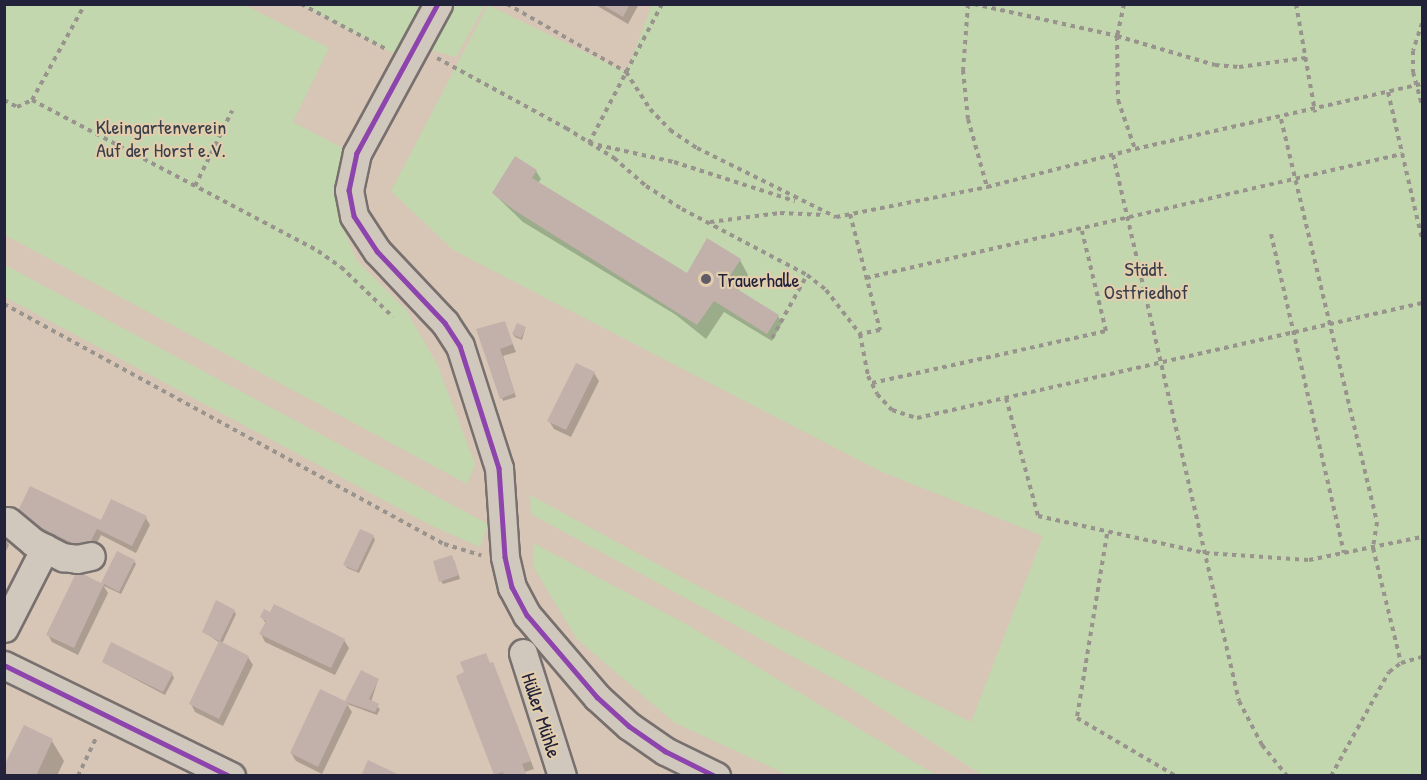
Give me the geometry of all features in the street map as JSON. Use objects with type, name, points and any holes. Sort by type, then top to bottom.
[{"type":"street","points":[[438,4],[357,153],[350,178],[350,202],[361,232],[445,323],[460,346],[499,468],[505,557],[512,587],[527,615],[597,697],[629,726],[666,751],[716,776]]},
{"type":"street","points":[[8,521],[45,548],[77,559],[91,556]]},
{"type":"street","points":[[4,628],[45,548]]},
{"type":"street","name":"Hüller Mühle","points":[[523,653],[530,682],[562,776]]},
{"type":"street","points":[[4,665],[231,776]]},
{"type":"path","points":[[4,100],[17,107],[32,100],[85,4]]},
{"type":"path","points":[[301,4],[411,53],[589,143],[614,158],[646,186],[807,275],[832,297],[860,334],[872,383],[892,411],[917,418],[1160,360],[1422,303]]},
{"type":"path","points":[[507,4],[626,72],[650,109],[670,130],[697,148],[827,215]]},
{"type":"path","points":[[589,143],[662,4]]},
{"type":"path","points":[[968,4],[963,70],[968,119],[987,188]]},
{"type":"path","points":[[974,4],[1117,36],[1215,65],[1239,67],[1305,58]]},
{"type":"path","points":[[1124,4],[1117,36],[1118,100],[1135,149]]},
{"type":"path","points":[[1296,4],[1315,112]]},
{"type":"path","points":[[1422,23],[1413,51],[1415,86],[1422,106]]},
{"type":"path","points":[[710,222],[780,213],[850,214],[987,188],[1135,149],[1315,112],[1422,84]]},
{"type":"path","points":[[1388,92],[1422,239]]},
{"type":"path","points":[[32,100],[318,251],[341,267],[393,317]]},
{"type":"path","points":[[195,186],[232,111]]},
{"type":"path","points":[[1281,119],[1328,325],[1377,522],[1372,548],[1401,663]]},
{"type":"path","points":[[589,143],[674,162],[803,203]]},
{"type":"path","points":[[866,278],[1130,220],[1402,154]]},
{"type":"path","points":[[1113,155],[1130,220],[1239,701],[1263,745],[1287,776]]},
{"type":"path","points":[[850,214],[880,330],[860,334]]},
{"type":"path","points":[[872,383],[1106,331],[1082,231]]},
{"type":"path","points":[[1271,234],[1344,553]]},
{"type":"path","points":[[772,338],[807,275]]},
{"type":"path","points":[[4,304],[444,544],[487,556],[505,557]]},
{"type":"path","points":[[1006,398],[1038,516],[1107,534],[1205,554],[1309,560],[1422,537]]},
{"type":"path","points":[[1107,534],[1077,718],[1176,776]]},
{"type":"path","points":[[1331,776],[1389,672],[1401,663],[1422,657]]},
{"type":"path","points":[[78,776],[107,715]]},
{"type":"green space","name":"Kleingartenverein Auf der Horst e.V.","points":[[4,5],[245,5],[329,48],[293,122],[345,149],[337,214],[357,261],[406,310],[437,364],[475,464],[467,484],[5,235]]},
{"type":"green space","points":[[301,5],[485,5],[456,57],[415,46],[408,61]]},
{"type":"green space","name":"Städt. Ostfriedhof","points":[[488,5],[626,72],[652,5],[1422,5],[1422,775],[982,775],[849,687],[531,514],[530,495],[711,593],[971,722],[1043,536],[882,472],[453,250],[391,191]]},
{"type":"green space","points":[[5,265],[488,524],[480,547],[430,525],[5,297]]},
{"type":"green space","points":[[533,543],[686,624],[936,775],[788,775],[675,723],[577,639],[534,568]]},
{"type":"building","points":[[601,4],[630,4],[623,17]]},
{"type":"building","points":[[515,156],[537,170],[532,178],[687,273],[707,238],[741,259],[726,282],[779,315],[767,334],[714,301],[697,325],[514,210],[492,193]]},
{"type":"building","points":[[505,321],[513,344],[500,349],[515,393],[500,399],[476,329]]},
{"type":"building","points":[[517,323],[526,327],[521,338],[512,334]]},
{"type":"building","points":[[576,363],[595,372],[566,430],[547,421]]},
{"type":"building","points":[[30,486],[101,520],[111,499],[147,516],[132,546],[97,529],[86,550],[16,515]]},
{"type":"building","points":[[360,529],[374,535],[357,571],[343,565]]},
{"type":"building","points":[[117,551],[135,560],[119,592],[104,584],[74,648],[46,635],[77,571],[101,583]]},
{"type":"building","points":[[452,555],[459,575],[439,582],[433,561]]},
{"type":"building","points":[[216,600],[235,610],[220,641],[249,656],[219,719],[189,704],[219,641],[202,632]]},
{"type":"building","points":[[274,604],[345,639],[331,668],[259,634],[266,621],[260,617],[264,609],[270,612]]},
{"type":"building","points":[[111,642],[173,673],[163,692],[102,662]]},
{"type":"building","points":[[486,653],[490,663],[493,662],[531,761],[522,764],[527,776],[504,776],[503,772],[494,775],[456,676],[464,672],[460,662]]},
{"type":"building","points":[[361,670],[379,679],[369,699],[379,704],[375,712],[348,703],[318,767],[290,753],[320,689],[345,701]]},
{"type":"building","points":[[24,725],[53,739],[36,776],[4,776],[4,766]]},
{"type":"building","points":[[368,760],[389,770],[401,776],[361,776]]},
{"type":"transit line","points":[[438,4],[357,153],[349,190],[354,216],[377,251],[445,323],[460,346],[499,468],[505,557],[512,587],[527,615],[597,697],[629,726],[665,751],[715,776]]},
{"type":"transit line","points":[[4,665],[230,776]]},
{"type":"place","name":"Trauerhalle","points":[[706,279]]}]
